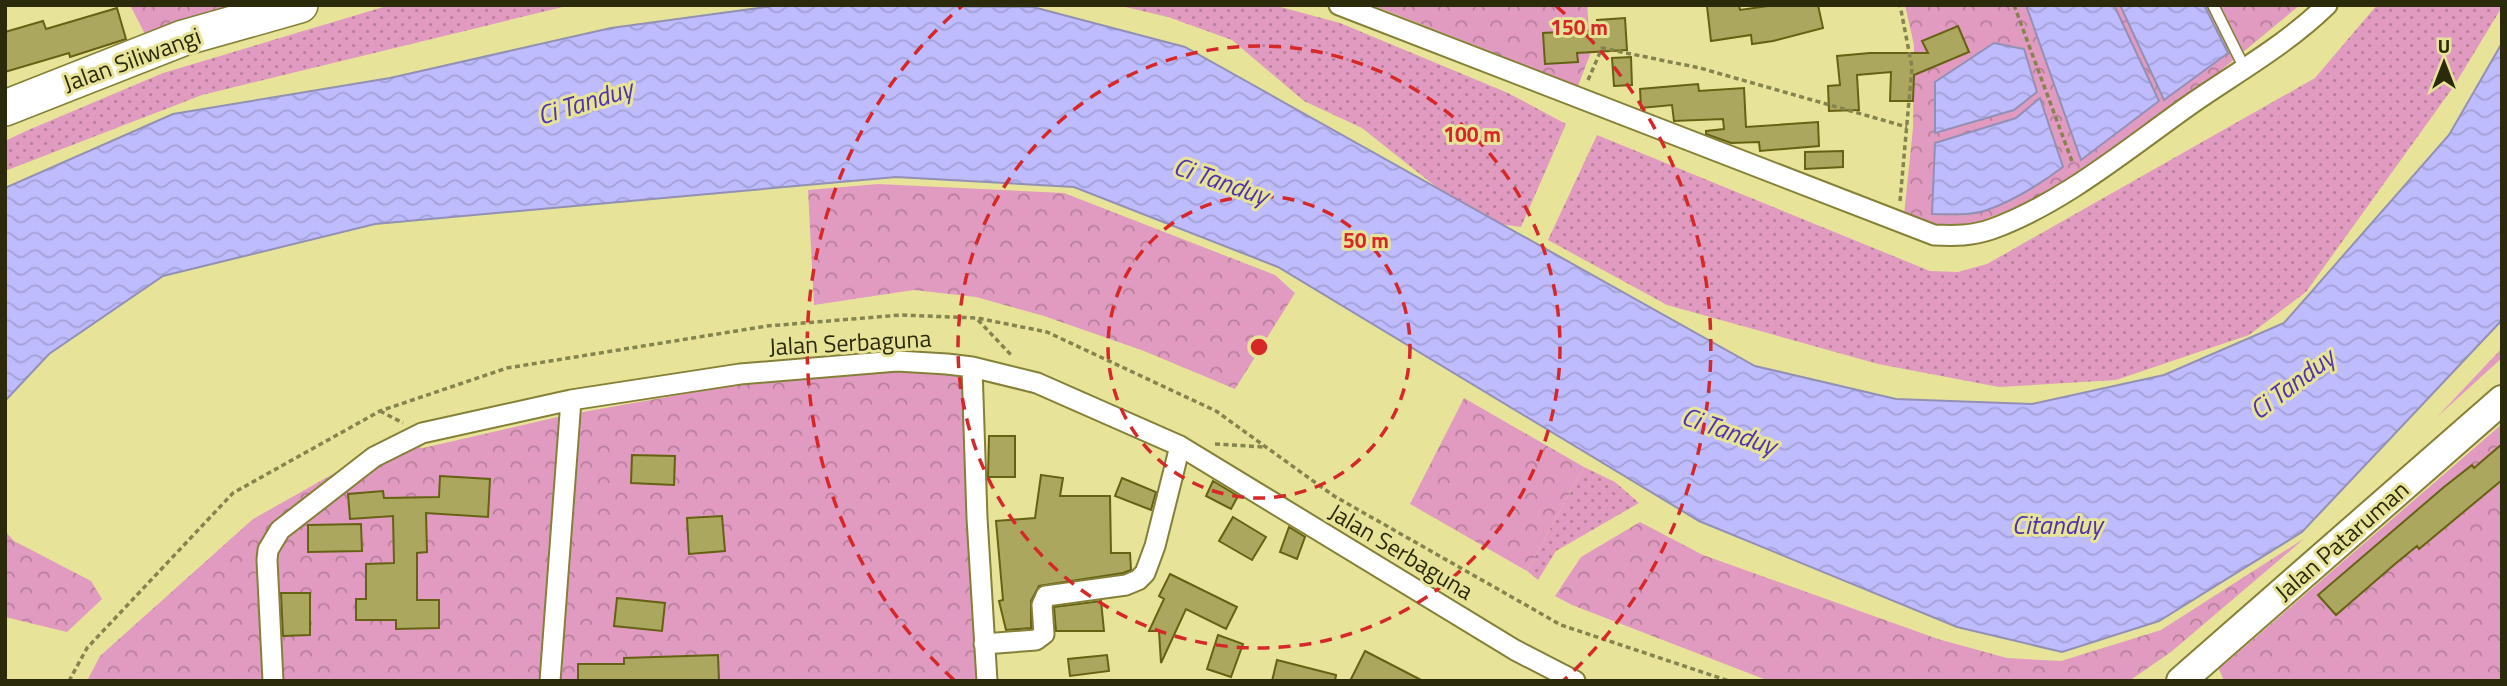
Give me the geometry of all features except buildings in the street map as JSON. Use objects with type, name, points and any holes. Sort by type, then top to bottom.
[{"type":"highway","name":"Jalan Siliwangi","points":[[5,108],[183,38],[300,5]]},
{"type":"street","points":[[1339,5],[1934,235],[1968,236],[1994,228],[2052,201],[2245,69],[2309,23],[2327,5]]},
{"type":"street","name":"Jalan Serbaguna","points":[[273,681],[268,550],[280,530],[374,457],[422,433],[571,400],[740,374],[897,361],[972,367],[1037,383],[1180,446],[1515,650],[1575,681]]},
{"type":"street","points":[[972,367],[987,681]]},
{"type":"street","points":[[550,681],[571,400]]},
{"type":"street","name":"Jalan Pataruman","points":[[2181,681],[2502,400]]},
{"type":"street","points":[[984,644],[1036,640],[1044,634],[1042,605],[1046,596],[1126,585],[1138,580],[1145,573],[1155,546],[1180,446]]},
{"type":"lane","points":[[2213,5],[2245,69]]},
{"type":"path","points":[[1898,221],[1912,67],[1900,5]]},
{"type":"path","points":[[2014,5],[2039,65],[2080,182]]},
{"type":"path","points":[[1580,98],[1602,48],[1700,68],[1906,127]]},
{"type":"path","points":[[69,681],[87,648],[233,494],[380,411],[506,368],[767,326],[901,315],[976,318],[1047,332],[1216,411],[1334,496],[1561,625],[1729,681]]},
{"type":"path","points":[[976,318],[1037,383]]},
{"type":"green space","points":[[130,5],[259,5],[146,36]]},
{"type":"green space","points":[[390,5],[571,5],[202,95],[5,171],[5,141],[26,131],[163,73]]},
{"type":"green space","points":[[1117,5],[1273,5],[1340,23],[1508,93],[1566,124],[1521,227],[1479,221],[1362,128],[1304,101],[1232,40],[1168,17]]},
{"type":"green space","points":[[1372,5],[1587,5],[1591,52],[1578,86]]},
{"type":"green space","points":[[1905,5],[2300,5],[2208,81],[2048,194],[1966,227],[1935,226],[1904,215],[1913,128],[1914,45]]},
{"type":"green space","points":[[2377,5],[2502,7],[2454,86],[2306,292],[2249,335],[2116,380],[1999,387],[1878,364],[1667,305],[1548,240],[1597,135],[1930,271],[1958,272],[1987,264],[2315,78]]},
{"type":"green space","points":[[878,184],[1064,193],[1275,275],[1295,293],[1235,389],[1144,351],[1044,316],[976,297],[914,290],[814,305],[808,190]]},
{"type":"green space","points":[[2502,348],[2502,358],[2437,417]]},
{"type":"green space","points":[[896,367],[971,378],[980,681],[87,681],[100,656],[253,519],[390,442],[423,448],[566,415],[729,386]]},
{"type":"green space","points":[[1464,398],[1584,467],[1527,571],[1410,504]]},
{"type":"green space","points":[[2502,424],[2502,681],[2224,681],[2219,669]]},
{"type":"green space","points":[[1584,467],[1615,482],[1639,503],[1556,551],[1538,580],[1527,571]]},
{"type":"green space","points":[[1640,522],[1703,555],[1938,639],[2007,658],[2061,661],[2161,630],[2305,538],[2171,652],[2129,681],[1769,681],[1555,596],[1581,557]]},
{"type":"green space","points":[[5,531],[14,541],[91,581],[102,599],[67,632],[5,617]]},
{"type":"water","name":"Citanduy","points":[[780,5],[1033,7],[1185,47],[1755,366],[1896,399],[2032,404],[2164,375],[2284,323],[2449,135],[2502,43],[2502,320],[2302,532],[2159,621],[2062,652],[1957,627],[1699,521],[1278,267],[1074,187],[896,177],[375,224],[163,276],[49,354],[5,401],[7,187],[173,114],[390,78],[611,28]]},
{"type":"water","points":[[2026,5],[2114,5],[2159,101],[2081,160]]},
{"type":"water","points":[[2120,5],[2204,5],[2228,53],[2164,100]]},
{"type":"water","points":[[1994,43],[2024,49],[2037,92],[2014,110],[1935,133],[1935,82]]},
{"type":"water","points":[[2040,98],[2063,167],[2026,192],[1987,210],[1967,214],[1932,214],[1935,143],[2016,118]]},
{"type":"water label","name":"Ci Tanduy","points":[[585,102]]},
{"type":"water label","name":"Ci Tanduy","points":[[1221,181]]},
{"type":"water label","name":"Ci Tanduy","points":[[2292,384]]},
{"type":"water label","name":"Ci Tanduy","points":[[1729,431]]}]
